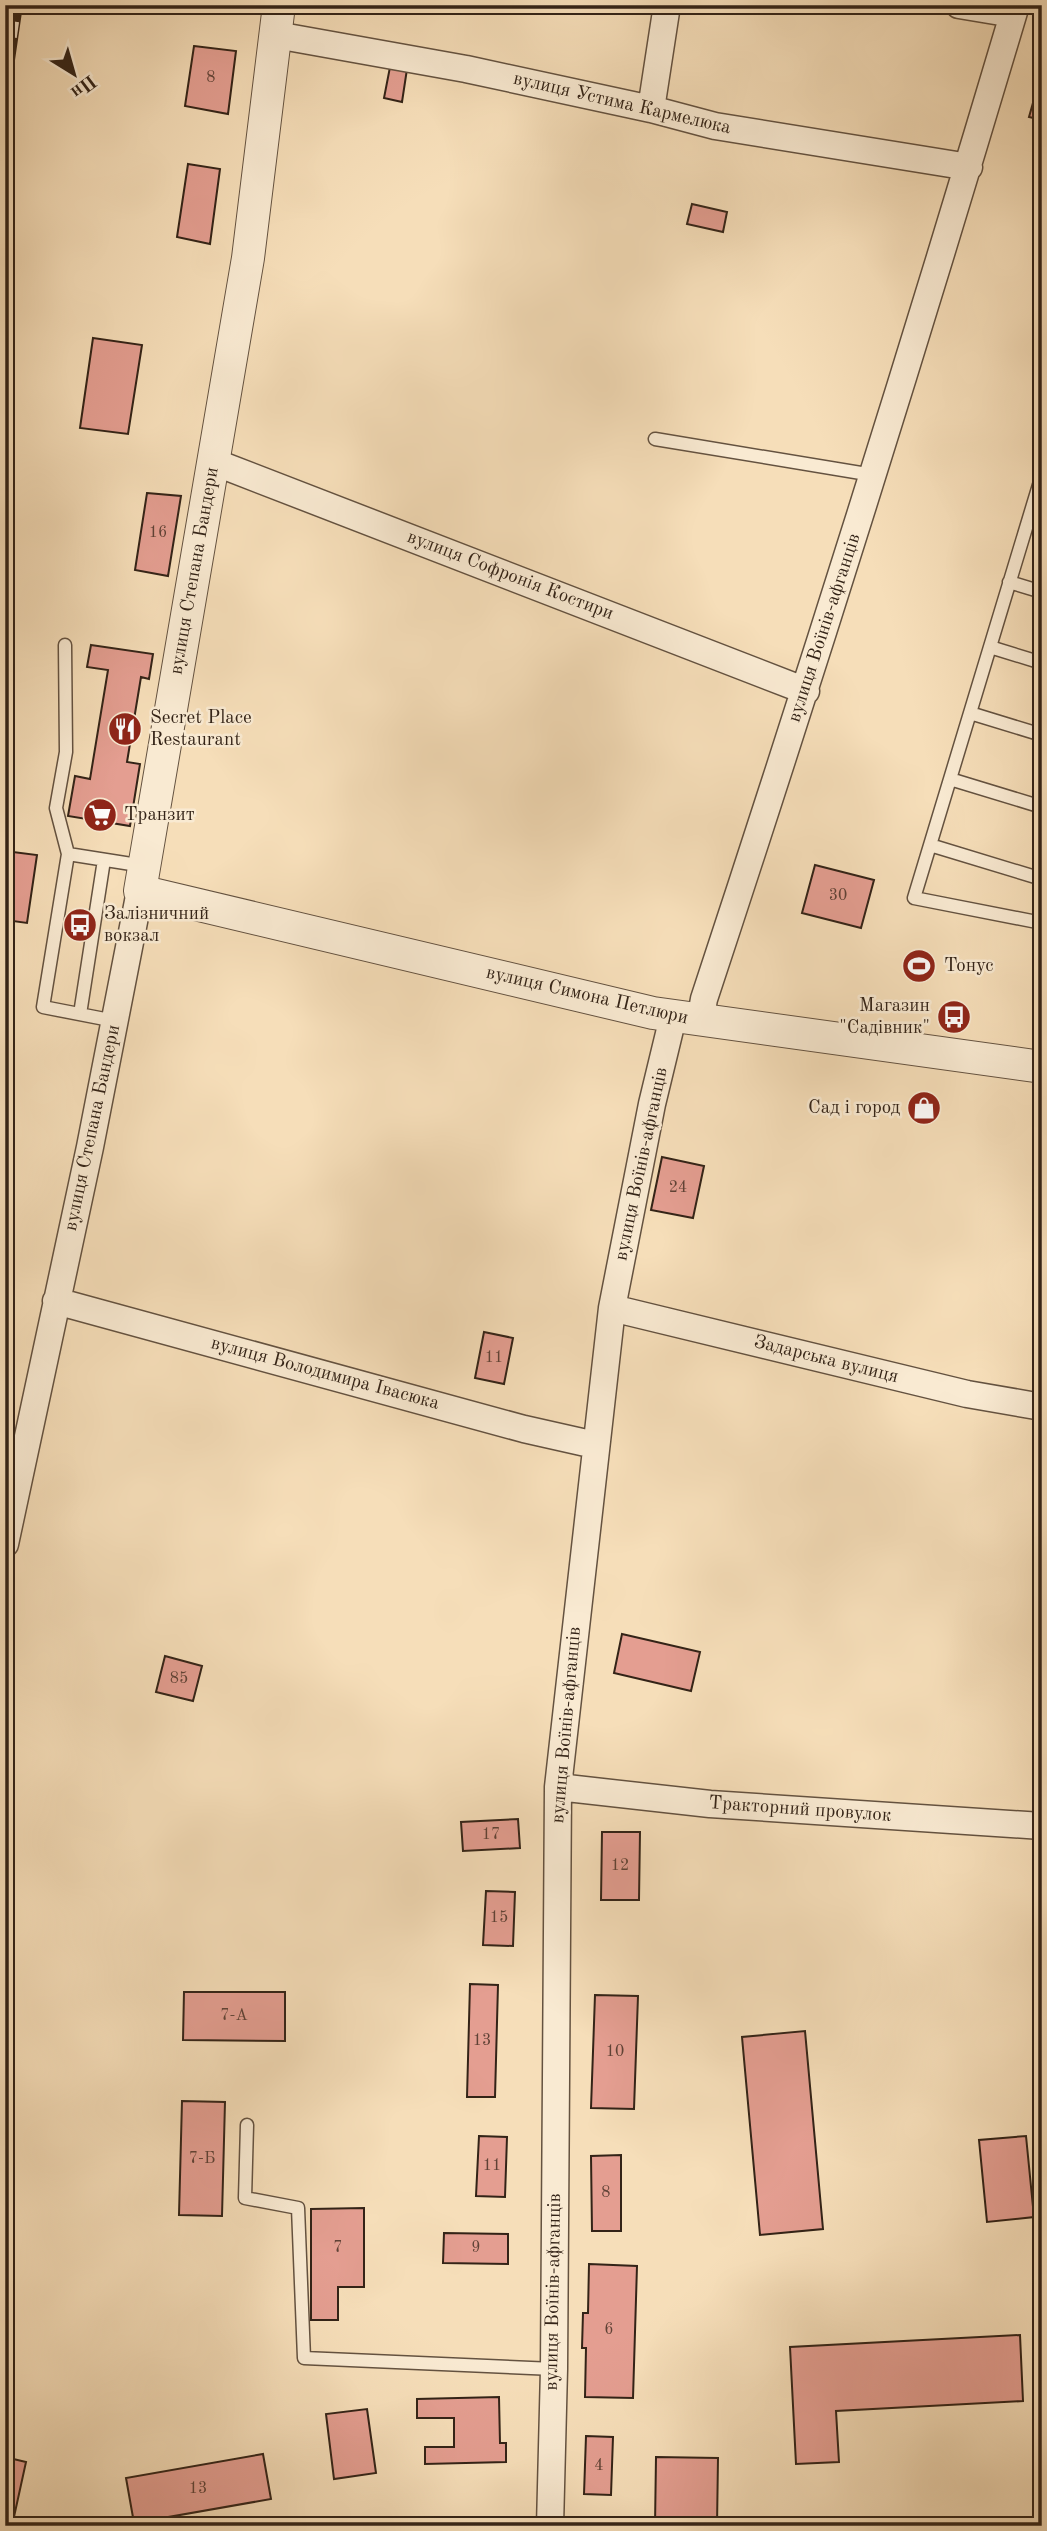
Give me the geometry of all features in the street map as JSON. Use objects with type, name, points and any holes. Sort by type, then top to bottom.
[{"type":"street","points":[[651,108],[667,5]]},
{"type":"street","points":[[959,5],[1015,10],[969,167]]},
{"type":"street","name":"вулиця Устима Кармелюка","points":[[277,20],[467,69],[651,108],[715,126],[969,167]]},
{"type":"street","name":"вулиця Степана Бандери","points":[[5,1544],[115,1021],[142,878],[248,258],[277,20]]},
{"type":"street","name":"вулиця Воїнів-афганців","points":[[550,2526],[554,2370],[558,1787],[612,1308],[650,1115],[687,1019],[704,999],[806,691],[969,167]]},
{"type":"street","name":"вулиця Софронія Костири","points":[[214,462],[806,691]]},
{"type":"street","name":"вулиця Симона Петлюри","points":[[142,878],[687,1019],[1042,1066]]},
{"type":"street","name":"вулиця Володимира Івасюка","points":[[56,1301],[524,1429],[595,1445]]},
{"type":"street","name":"Задарська вулиця","points":[[612,1308],[967,1394],[1042,1407]]},
{"type":"street","name":"Тракторний провулок","points":[[558,1787],[710,1804],[1042,1826]]},
{"type":"lane","points":[[655,439],[873,475]]},
{"type":"lane","points":[[1042,475],[1035,520],[1009,582],[914,898],[1042,923]]},
{"type":"lane","points":[[1009,582],[1042,592]]},
{"type":"lane","points":[[65,645],[66,752],[56,808],[68,854],[43,1007],[115,1021]]},
{"type":"lane","points":[[990,647],[1042,663]]},
{"type":"lane","points":[[970,713],[1042,735]]},
{"type":"lane","points":[[950,779],[1042,807]]},
{"type":"lane","points":[[930,845],[1042,878]]},
{"type":"lane","points":[[68,854],[104,860],[142,878]]},
{"type":"lane","points":[[80,1014],[104,860]]},
{"type":"lane","points":[[247,2125],[245,2198],[298,2208],[304,2358],[554,2370]]},
{"type":"building","points":[[209,5],[244,5],[243,14],[208,10]]},
{"type":"building","points":[[194,46],[236,51],[228,114],[185,106]]},
{"type":"building","points":[[390,67],[407,69],[402,102],[384,98]]},
{"type":"building","points":[[1042,71],[1042,120],[1029,117]]},
{"type":"building","points":[[188,164],[220,169],[210,244],[177,237]]},
{"type":"building","points":[[692,204],[727,212],[723,232],[687,224]]},
{"type":"building","points":[[93,338],[142,345],[128,434],[80,428]]},
{"type":"building","points":[[147,493],[181,496],[168,576],[135,570]]},
{"type":"building","points":[[91,645],[153,654],[149,679],[141,677],[127,762],[140,764],[130,826],[68,816],[75,776],[90,779],[108,670],[87,667]]},
{"type":"building","points":[[5,851],[37,855],[27,923],[5,920]]},
{"type":"building","points":[[815,865],[874,880],[861,928],[802,913]]},
{"type":"building","points":[[662,1157],[704,1166],[693,1218],[651,1210]]},
{"type":"building","points":[[484,1332],[513,1338],[504,1384],[475,1378]]},
{"type":"building","points":[[622,1634],[700,1652],[691,1691],[614,1673]]},
{"type":"building","points":[[165,1656],[202,1666],[193,1701],[156,1692]]},
{"type":"building","points":[[518,1819],[520,1848],[463,1851],[461,1822]]},
{"type":"building","points":[[602,1832],[640,1832],[639,1900],[601,1900]]},
{"type":"building","points":[[486,1891],[515,1892],[513,1946],[483,1945]]},
{"type":"building","points":[[470,1984],[498,1985],[495,2097],[467,2097]]},
{"type":"building","points":[[184,1992],[285,1992],[285,2041],[183,2040]]},
{"type":"building","points":[[595,1995],[638,1996],[634,2109],[591,2108]]},
{"type":"building","points":[[805,2031],[823,2229],[760,2235],[742,2037]]},
{"type":"building","points":[[182,2101],[225,2102],[222,2216],[179,2215]]},
{"type":"building","points":[[479,2136],[507,2137],[505,2197],[476,2196]]},
{"type":"building","points":[[1026,2136],[1034,2217],[987,2222],[979,2140]]},
{"type":"building","points":[[621,2155],[621,2231],[592,2231],[591,2156]]},
{"type":"building","points":[[364,2208],[364,2287],[338,2287],[338,2320],[311,2320],[311,2209]]},
{"type":"building","points":[[444,2233],[508,2234],[508,2264],[443,2263]]},
{"type":"building","points":[[589,2264],[637,2266],[633,2398],[585,2397],[586,2348],[582,2348],[583,2313],[588,2313]]},
{"type":"building","points":[[1020,2335],[1023,2401],[836,2411],[839,2462],[796,2464],[790,2347]]},
{"type":"building","points":[[499,2397],[500,2443],[506,2443],[506,2462],[425,2464],[425,2447],[454,2447],[454,2418],[417,2418],[417,2399]]},
{"type":"building","points":[[367,2409],[376,2473],[334,2479],[326,2414]]},
{"type":"building","points":[[586,2436],[613,2437],[611,2495],[584,2494]]},
{"type":"building","points":[[263,2454],[271,2499],[134,2523],[126,2478]]},
{"type":"building","points":[[5,2457],[26,2462],[12,2526],[5,2526]]},
{"type":"building","points":[[656,2457],[718,2458],[717,2526],[655,2526]]},
{"type":"railway","points":[[5,101],[19,5]]},
{"type":"place","name":"Secret Place Restaurant","points":[[125,729]]},
{"type":"place","name":"Транзит","points":[[100,815]]},
{"type":"place","name":"Залізничний вокзал","points":[[80,925]]},
{"type":"place","name":"Тонус","points":[[919,966]]},
{"type":"place","name":"Магазин \"Садівник\"","points":[[954,1017]]},
{"type":"place","name":"Сад і город","points":[[924,1108]]}]
